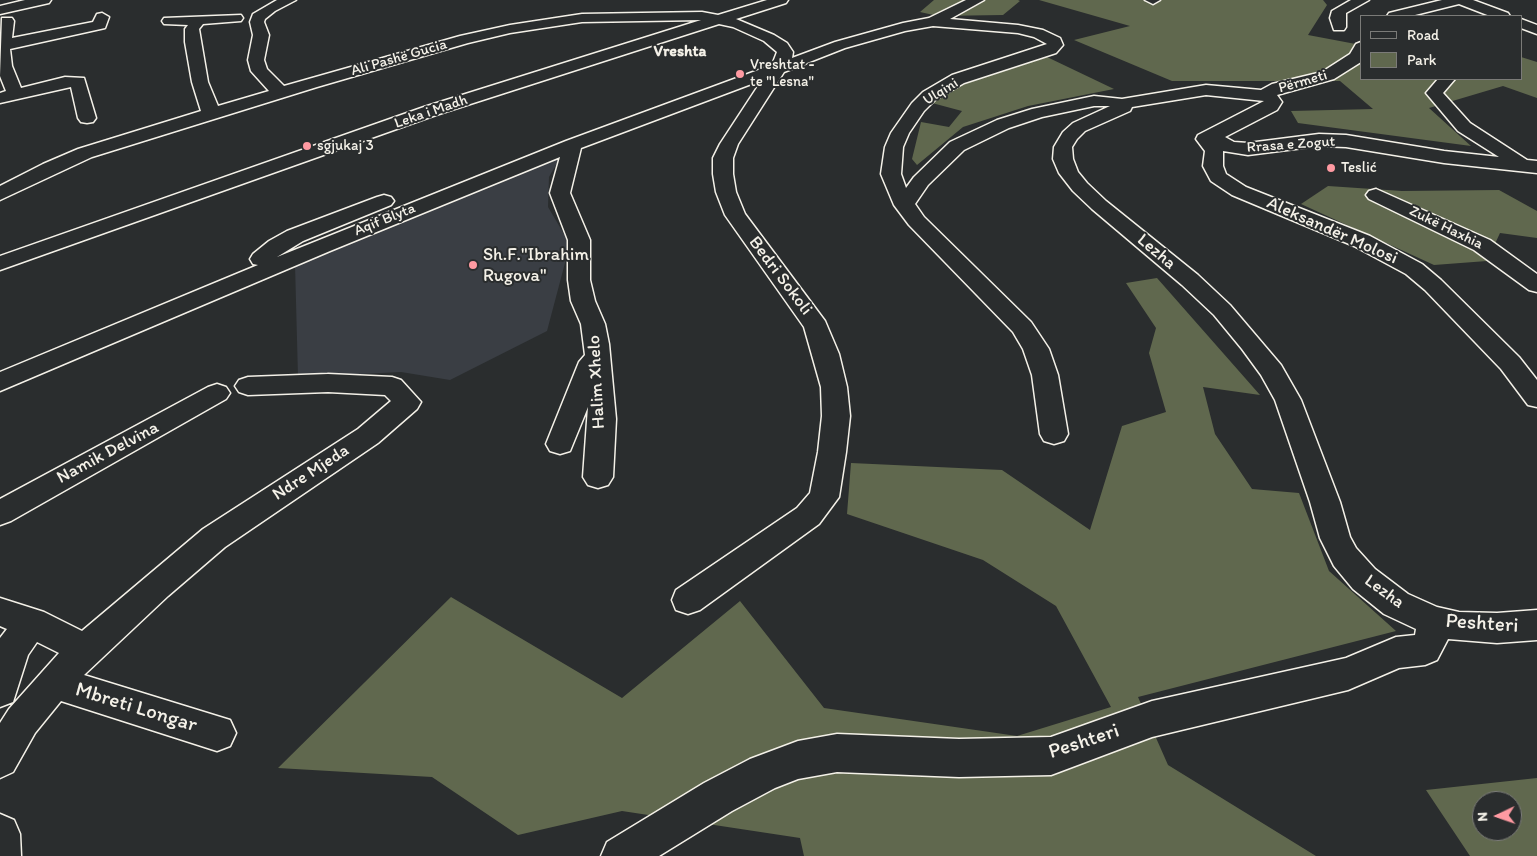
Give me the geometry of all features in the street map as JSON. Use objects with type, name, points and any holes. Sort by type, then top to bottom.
[{"type":"street","points":[[44,0],[4,16],[3,44],[8,96],[65,82],[78,82],[87,118]]},
{"type":"street","points":[[281,93],[259,71],[256,60],[261,35],[257,22],[258,17],[264,12],[288,0]]},
{"type":"street","name":"Leka i Madh","points":[[0,262],[430,111],[717,18],[781,0]]},
{"type":"street","points":[[933,22],[977,0]]},
{"type":"street","points":[[1339,27],[1336,18],[1339,11],[1362,0]]},
{"type":"street","points":[[1398,15],[1460,0],[1500,15]]},
{"type":"street","points":[[582,18],[586,9],[600,3]]},
{"type":"street","points":[[780,61],[911,10]]},
{"type":"street","points":[[1418,10],[1430,15]]},
{"type":"street","name":"Ali Pashë Gucia","points":[[0,194],[68,159],[210,114],[465,39],[525,26],[582,18],[681,15],[717,18],[738,24],[782,46],[780,61]]},
{"type":"street","points":[[3,44],[100,26],[102,17]]},
{"type":"street","points":[[169,21],[236,18]]},
{"type":"street","points":[[198,20],[192,29],[192,42],[210,114]]},
{"type":"street","name":"Ulqini","points":[[780,61],[875,34],[933,22],[1038,33],[1055,41],[1055,45],[1050,50],[958,80],[929,96],[908,121],[894,147],[891,164],[893,181],[904,204],[916,221],[1022,327],[1036,349],[1045,375],[1051,402],[1054,434]]},
{"type":"street","points":[[1522,23],[1537,30]]},
{"type":"street","name":"Përmeti","points":[[1264,95],[1278,88],[1328,76],[1357,57],[1360,50]]},
{"type":"street","points":[[4,63],[23,59]]},
{"type":"street","name":"Aqif Blyta","points":[[0,382],[259,272],[780,61]]},
{"type":"street","name":"Bedri Sokoli","points":[[688,600],[808,516],[824,497],[836,416],[834,387],[826,354],[816,326],[735,215],[726,192],[723,174],[723,158],[729,144],[780,61]]},
{"type":"street","points":[[1445,80],[1434,93],[1464,127],[1530,166]]},
{"type":"street","points":[[904,204],[921,181],[957,146],[1003,124],[1080,104],[1110,101],[1122,104],[1206,90],[1264,95]]},
{"type":"street","name":"Rrasa e Zogut","points":[[1264,95],[1271,98],[1274,102],[1272,106],[1214,134],[1216,139],[1222,144],[1231,147],[1248,149],[1319,140],[1346,141],[1444,157],[1530,166]]},
{"type":"street","name":"Lezha","points":[[1122,104],[1124,107],[1121,110],[1079,127],[1069,136],[1063,147],[1063,153],[1069,173],[1080,187],[1099,205],[1190,280],[1222,310],[1251,343],[1272,371],[1288,400],[1326,502],[1335,538],[1345,557],[1364,580],[1396,604],[1433,621]]},
{"type":"street","points":[[259,272],[258,265],[263,256],[295,236],[611,111]]},
{"type":"street","name":"Aleksandër Molosi","points":[[1214,134],[1205,139],[1214,150],[1213,166],[1222,180],[1239,191],[1362,241],[1414,269],[1433,285],[1510,363],[1537,398]]},
{"type":"street","name":"Halim Xhelo","points":[[573,145],[560,193],[564,207],[579,240],[579,280],[583,301],[593,324],[598,344],[602,419],[598,477]]},
{"type":"street","points":[[893,181],[906,184],[921,181]]},
{"type":"street","name":"Zukë Haxhia","points":[[1376,195],[1475,241],[1537,284]]},
{"type":"street","points":[[560,444],[586,381],[598,344]]},
{"type":"street","name":"Ndre Mjeda","points":[[85,650],[214,538],[368,436],[408,402],[392,386],[328,383],[248,386]]},
{"type":"street","name":"Namik Delvina","points":[[0,513],[217,393]]},
{"type":"street","points":[[0,612],[11,650],[0,690]]},
{"type":"street","name":"Peshteri","points":[[621,856],[718,797],[764,773],[798,760],[837,753],[959,758],[1051,756],[1152,719],[1250,697],[1271,690],[1348,674],[1396,653],[1424,649],[1433,636],[1433,621],[1459,627],[1478,628],[1537,625]]},
{"type":"street","points":[[11,650],[85,650]]},
{"type":"street","name":"Mbreti Longar","points":[[0,759],[22,721],[54,682],[85,650]]},
{"type":"street","name":"Mbreti Longar","points":[[54,682],[217,733]]},
{"type":"street","points":[[0,834],[1,856]]},
{"type":"shaded area","points":[[563,153],[549,177],[548,207],[570,244],[547,331],[450,380],[401,372],[298,377],[295,264]]},
{"type":"green space","points":[[934,0],[1020,1],[1003,15],[938,16],[920,12]]},
{"type":"green space","points":[[1039,0],[1323,0],[1327,5],[1308,35],[1360,45],[1360,80],[1522,80],[1522,57],[1537,62],[1537,98],[1503,86],[1429,108],[1471,146],[1298,123],[1291,111],[1373,109],[1340,81],[1172,81],[1074,40],[1130,26]]},
{"type":"green space","points":[[1047,57],[1114,89],[1028,106],[963,127],[917,165],[912,159],[921,122],[949,127],[962,111],[932,103],[958,86]]},
{"type":"green space","points":[[1328,186],[1402,191],[1499,190],[1537,211],[1537,238],[1500,233],[1487,261],[1434,265],[1301,204]]},
{"type":"green space","points":[[1157,278],[1260,395],[1203,387],[1215,434],[1252,489],[1299,493],[1329,571],[1396,631],[1138,697],[1168,765],[1316,856],[804,856],[800,838],[622,811],[518,835],[432,777],[278,768],[451,597],[622,698],[740,601],[824,708],[1017,736],[1111,707],[1056,606],[983,560],[847,514],[851,463],[1002,470],[1090,530],[1122,426],[1166,412],[1149,353],[1156,328],[1126,283]]},
{"type":"green space","points":[[1537,778],[1537,856],[1470,856],[1426,790]]},
{"type":"place","name":"Vreshtat - te \"Lesna\"","points":[[740,74]]},
{"type":"place","name":"sgjukaj 3","points":[[307,146]]},
{"type":"place","name":"Teslić","points":[[1331,168]]},
{"type":"place","name":"Sh.F.\"Ibrahim Rugova\"","points":[[473,265]]},
{"type":"district","name":"Vreshta","points":[[680,52]]}]
